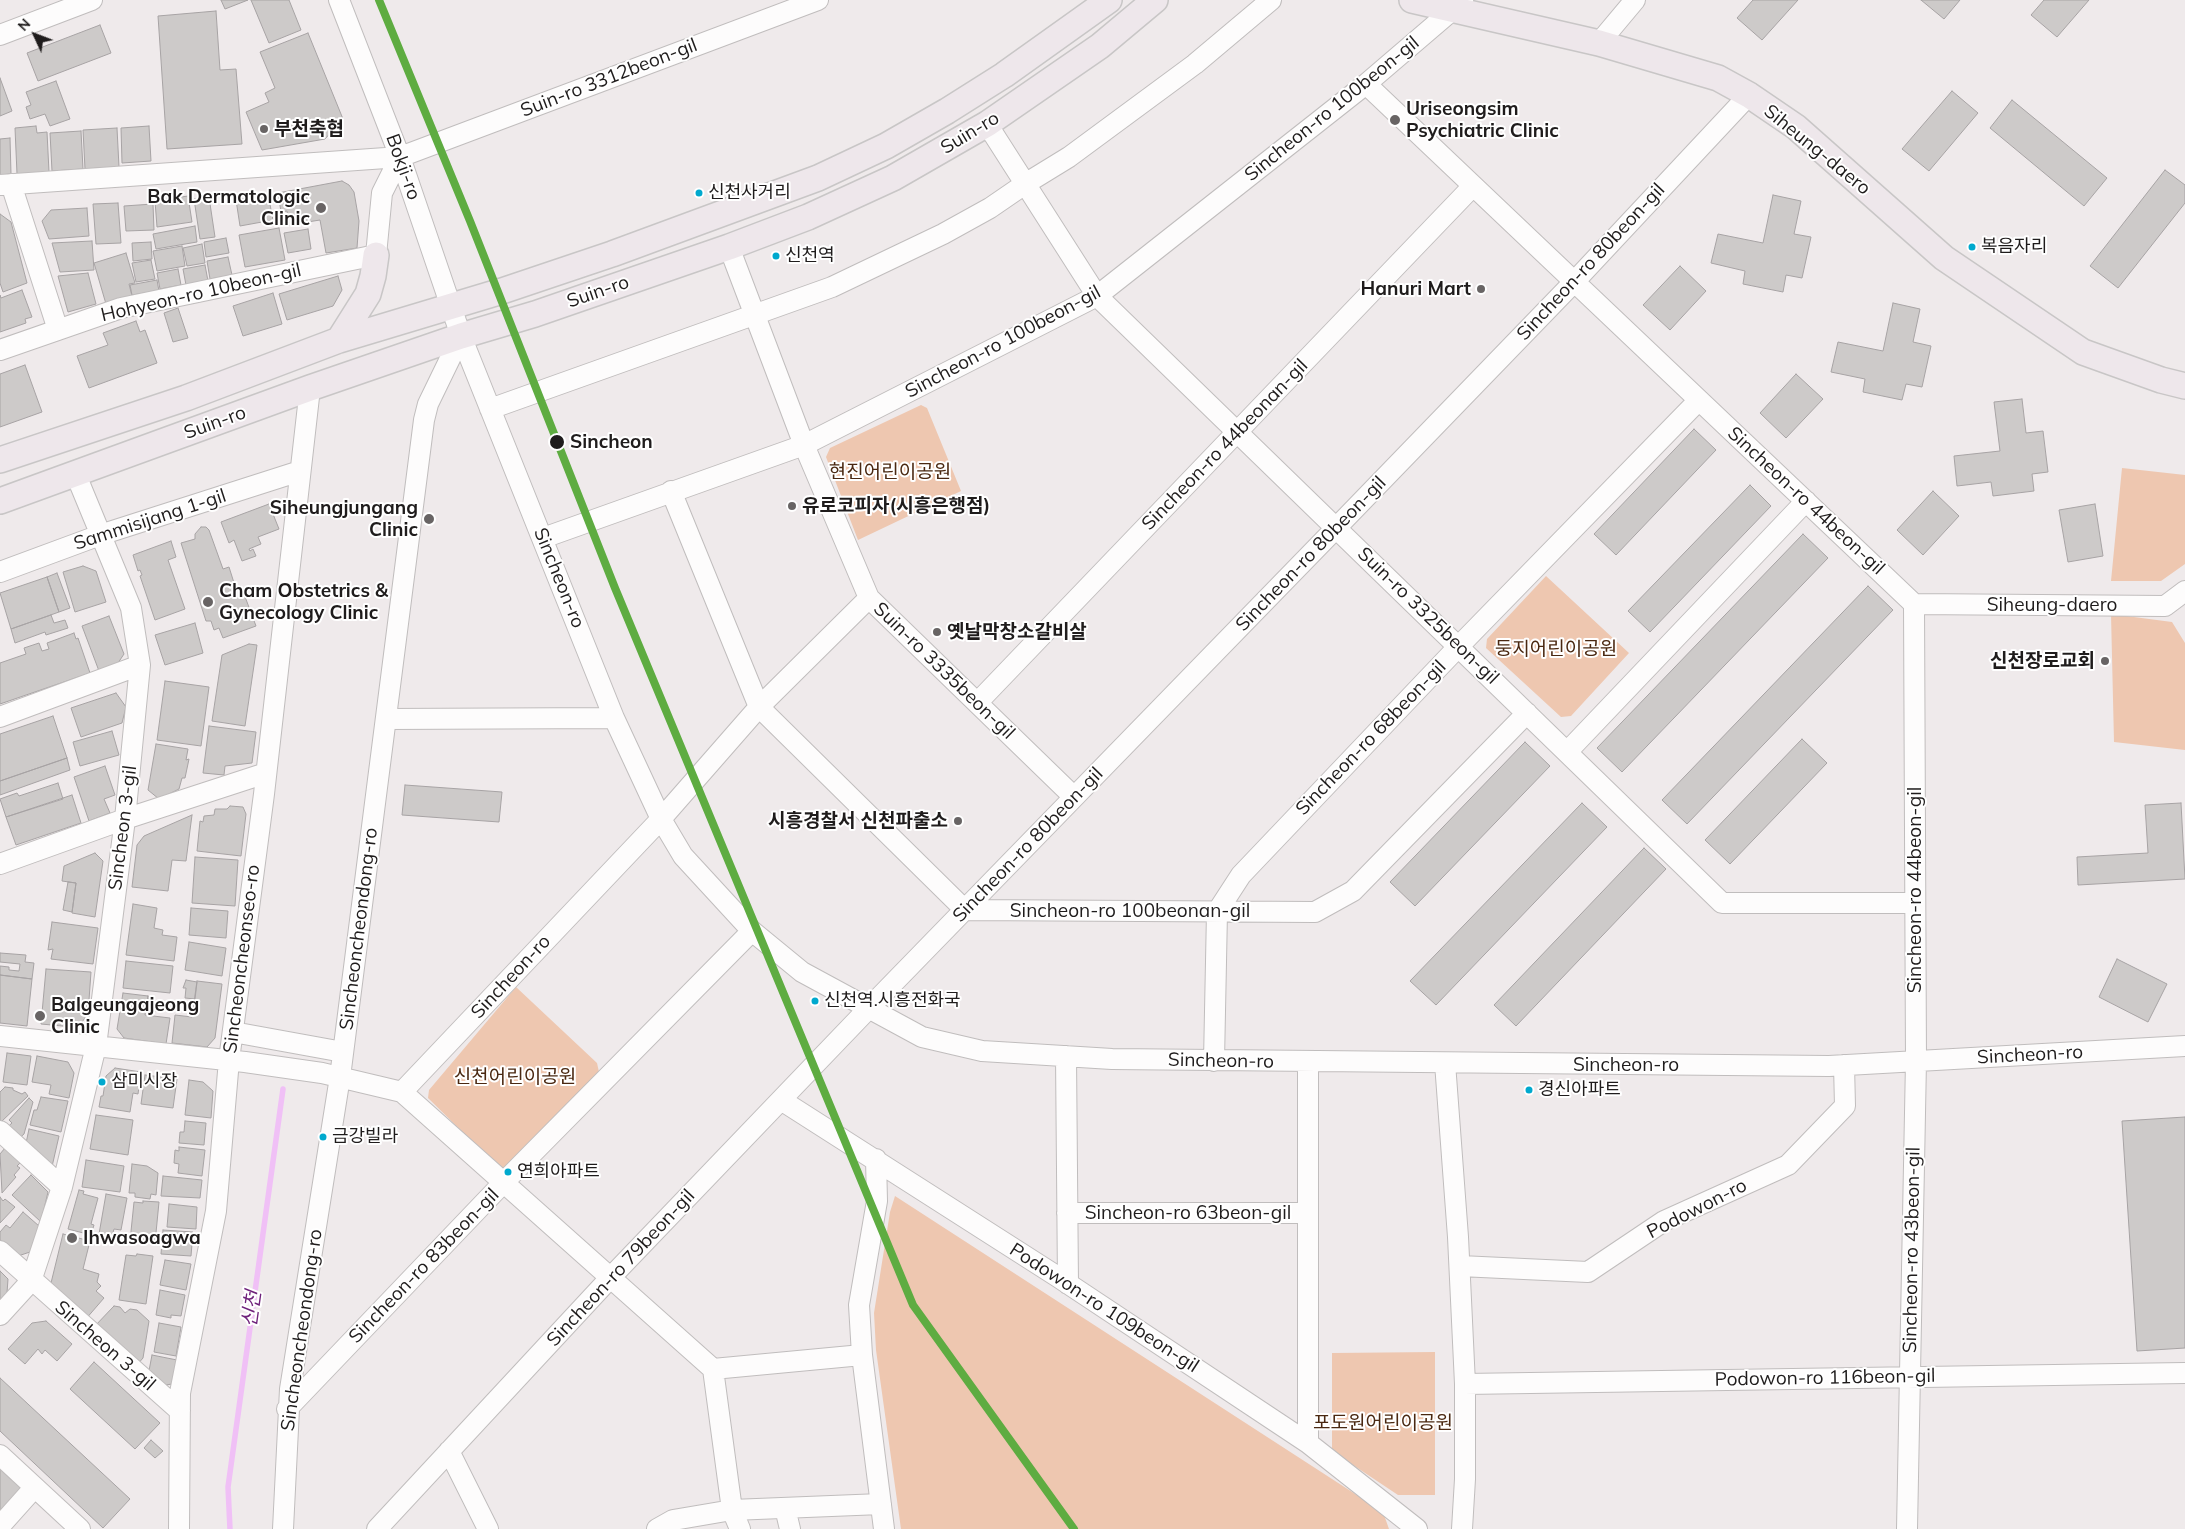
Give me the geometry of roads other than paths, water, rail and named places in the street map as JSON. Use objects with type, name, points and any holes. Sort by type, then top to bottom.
[{"type":"main road","name":"Suin-ro","points":[[0,460],[186,398],[339,340],[502,291],[612,254],[818,178],[886,146],[996,80],[1109,0]]},
{"type":"main road","name":"Suin-ro","points":[[0,501],[76,475],[310,388],[460,336],[536,314],[729,248],[808,217],[893,178],[987,124],[1100,46],[1155,0]]},
{"type":"main road","name":"Siheung-daero","points":[[1412,0],[1459,6],[1599,43],[1718,78],[1749,95],[1796,127],[1944,258],[2083,352],[2184,383]]},
{"type":"main road","points":[[339,340],[368,294],[376,255]]},
{"type":"street","points":[[0,35],[92,0]]},
{"type":"street","name":"Bokji-ro","points":[[339,0],[400,157],[460,336]]},
{"type":"street","name":"Suin-ro 3312beon-gil","points":[[6,185],[400,157],[818,0]]},
{"type":"street","points":[[490,409],[832,287],[943,234],[990,208],[1025,184],[1069,158],[1194,64],[1271,0]]},
{"type":"street","points":[[1599,43],[1634,0]]},
{"type":"street","name":"Sincheon-ro 100beon-gil","points":[[543,538],[671,491],[804,446],[1097,296],[1366,84],[1459,6]]},
{"type":"street","name":"Sincheon-ro 44beon-gil","points":[[1366,84],[1914,604],[1916,1061]]},
{"type":"street","name":"Sincheon-ro 80beon-gil","points":[[868,1009],[1337,528],[1574,282],[1749,95]]},
{"type":"street","name":"Suin-ro 3325beon-gil","points":[[987,124],[1097,296],[1722,903],[1915,903]]},
{"type":"street","points":[[376,255],[382,193],[400,157]]},
{"type":"street","points":[[6,185],[58,330]]},
{"type":"street","name":"Sincheon-ro 44beonan-gil","points":[[977,703],[1473,186]]},
{"type":"street","name":"Suin-ro 3335beon-gil","points":[[729,248],[804,446],[868,598],[1074,797]]},
{"type":"street","name":"Hohyeon-ro 10beon-gil","points":[[0,350],[121,308],[376,255]]},
{"type":"street","name":"Sincheon-ro","points":[[460,336],[614,718],[661,819],[683,856],[752,931],[802,972],[922,1037],[982,1051],[1066,1056],[1445,1064],[1844,1065],[2185,1046]]},
{"type":"street","name":"Sincheoncheondong-ro","points":[[283,1529],[288,1409],[331,1075],[343,1052],[424,420],[428,404],[460,336]]},
{"type":"street","name":"Sincheoncheonseo-ro","points":[[180,1529],[180,1393],[216,1211],[237,1061],[233,1032],[266,773],[310,388]]},
{"type":"street","name":"Sincheon-ro 68beon-gil","points":[[1217,912],[1240,875],[1459,646],[1699,400]]},
{"type":"street","name":"Sammisijang 1-gil","points":[[0,572],[100,535],[300,471]]},
{"type":"street","name":"Sincheon 3-gil","points":[[0,1315],[32,1281],[62,1187],[96,1046],[125,818],[140,665],[131,608],[76,475]]},
{"type":"street","points":[[671,491],[759,708],[965,910]]},
{"type":"street","points":[[1567,752],[1806,501]]},
{"type":"street","name":"Siheung-daero","points":[[1914,604],[2165,606],[2185,591]]},
{"type":"street","points":[[661,819],[759,708],[868,598]]},
{"type":"street","points":[[0,717],[140,665]]},
{"type":"street","name":"Sincheon-ro 100beonan-gil","points":[[965,910],[1315,912],[1353,891],[1527,713]]},
{"type":"street","points":[[386,719],[614,718]]},
{"type":"street","points":[[0,864],[125,818],[266,773]]},
{"type":"street","name":"Sincheon-ro","points":[[402,1092],[661,819]]},
{"type":"street","points":[[1214,1060],[1217,912]]},
{"type":"street","name":"Sincheon-ro 83beon-gil","points":[[288,1409],[504,1182],[752,931]]},
{"type":"street","name":"Sincheon-ro 79beon-gil","points":[[377,1529],[610,1277],[868,1009]]},
{"type":"street","points":[[233,1032],[343,1052]]},
{"type":"street","points":[[0,1036],[237,1061],[331,1075],[402,1092],[713,1369],[732,1510],[740,1529]]},
{"type":"street","points":[[1066,1056],[1068,1284]]},
{"type":"street","name":"Sincheon-ro 43beon-gil","points":[[1907,1529],[1916,1061]]},
{"type":"street","name":"Sincheon-ro 63beon-gil","points":[[1308,1062],[1308,1443]]},
{"type":"street","points":[[1445,1064],[1460,1266],[1465,1384],[1465,1479],[1462,1529]]},
{"type":"street","name":"Podowon-ro","points":[[1460,1266],[1588,1272],[1664,1221],[1788,1165],[1845,1106],[1844,1065]]},
{"type":"street","name":"Podowon-ro 109beon-gil","points":[[781,1100],[876,1159],[1308,1443],[1417,1529]]},
{"type":"street","points":[[0,1131],[62,1187]]},
{"type":"street","points":[[876,1159],[877,1201],[859,1305],[862,1354],[884,1529]]},
{"type":"street","name":"Sincheon-ro 63beon-gil","points":[[1067,1213],[1308,1214]]},
{"type":"street","name":"Sincheon 3-gil","points":[[0,1251],[180,1411]]},
{"type":"street","points":[[713,1369],[862,1354]]},
{"type":"street","name":"Podowon-ro 116beon-gil","points":[[1465,1384],[2185,1373]]},
{"type":"street","points":[[450,1451],[488,1529]]},
{"type":"street","points":[[0,1455],[80,1529]]},
{"type":"street","points":[[0,1526],[34,1488]]},
{"type":"street","points":[[657,1529],[673,1520],[732,1510],[881,1504]]},
{"type":"street","points":[[785,1508],[790,1529]]},
{"type":"waterway","name":"신천","points":[[230,1529],[228,1487],[283,1089]]},
{"type":"place","name":"Uriseongsim Psychiatric Clinic","points":[[1395,120]]},
{"type":"place","name":"부천축협","points":[[264,129]]},
{"type":"place","name":"신천사거리","points":[[699,193]]},
{"type":"place","name":"Bak Dermatologic Clinic","points":[[321,208]]},
{"type":"place","name":"복음자리","points":[[1972,247]]},
{"type":"place","name":"신천역","points":[[776,256]]},
{"type":"place","name":"Hanuri Mart","points":[[1481,289]]},
{"type":"place","name":"Sincheon","points":[[557,442]]},
{"type":"place","name":"유로코피자(시흥은행점)","points":[[792,506]]},
{"type":"place","name":"Siheungjungang Clinic","points":[[429,519]]},
{"type":"place","name":"Cham Obstetrics & Gynecology Clinic","points":[[208,602]]},
{"type":"place","name":"옛날막창소갈비살","points":[[937,632]]},
{"type":"place","name":"신천장로교회","points":[[2105,661]]},
{"type":"place","name":"시흥경찰서 신천파출소","points":[[958,821]]},
{"type":"place","name":"신천역.시흥전화국","points":[[815,1001]]},
{"type":"place","name":"Balgeungajeong Clinic","points":[[40,1016]]},
{"type":"place","name":"삼미시장","points":[[102,1082]]},
{"type":"place","name":"경신아파트","points":[[1529,1090]]},
{"type":"place","name":"금강빌라","points":[[323,1137]]},
{"type":"place","name":"연희아파트","points":[[508,1172]]},
{"type":"place","name":"Ihwasoagwa","points":[[72,1238]]},
{"type":"park label","name":"현진어린이공원","points":[[890,472]]},
{"type":"park label","name":"둥지어린이공원","points":[[1556,649]]},
{"type":"park label","name":"신천어린이공원","points":[[515,1077]]},
{"type":"park label","name":"포도원어린이공원","points":[[1383,1423]]}]
